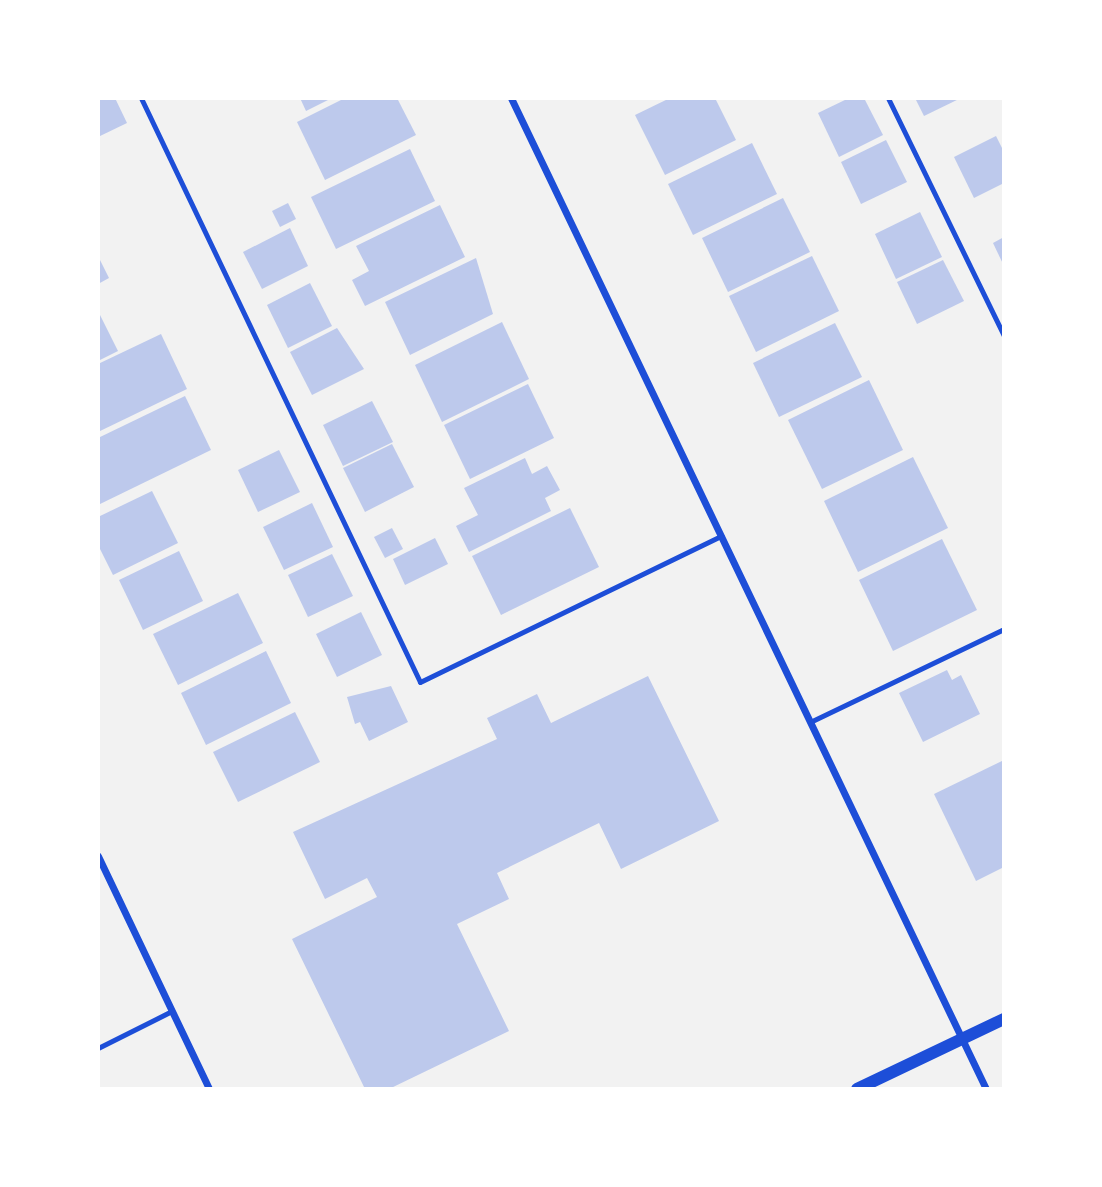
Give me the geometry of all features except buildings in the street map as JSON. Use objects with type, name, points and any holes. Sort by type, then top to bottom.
[{"type":"street","points":[[511,98],[986,1089]]},
{"type":"street","points":[[98,856],[209,1089]]},
{"type":"street","points":[[856,1089],[1004,1019]]},
{"type":"lane","points":[[141,98],[420,682],[721,536]]},
{"type":"lane","points":[[888,98],[1004,336]]},
{"type":"lane","points":[[810,722],[1004,629]]},
{"type":"lane","points":[[98,1048],[172,1011]]}]
